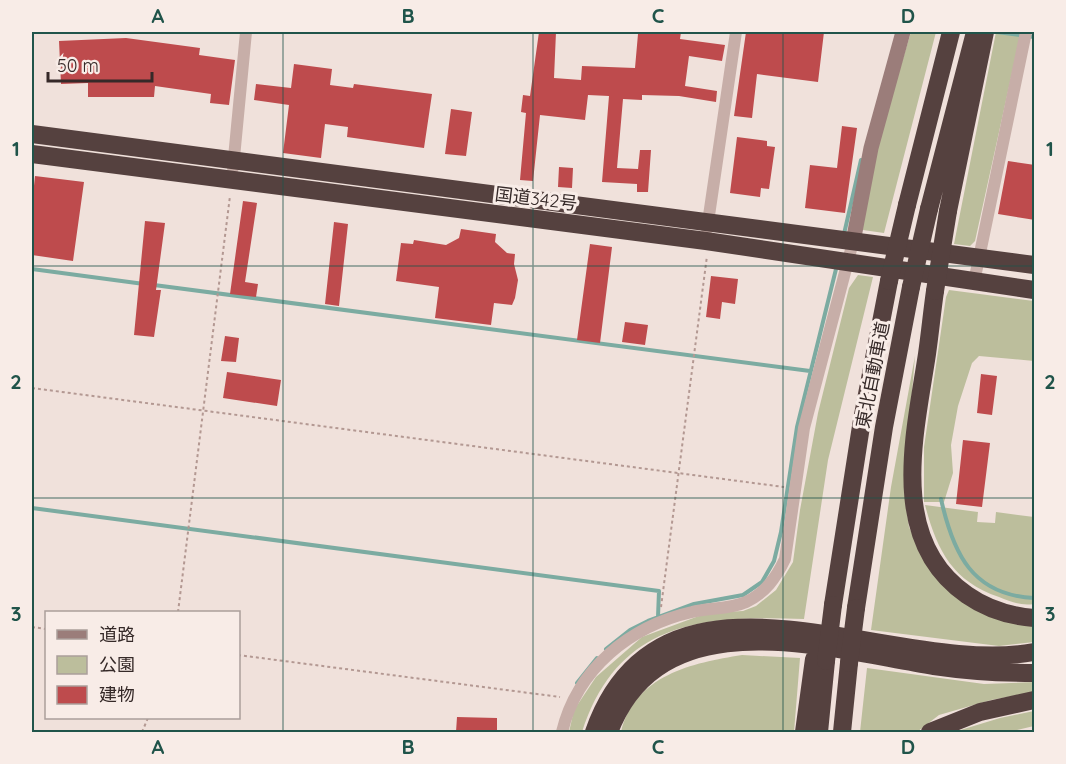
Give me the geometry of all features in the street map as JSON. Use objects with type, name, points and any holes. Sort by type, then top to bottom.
[{"type":"highway","name":"東北自動車道","points":[[819,732],[820,660],[827,604],[889,281],[951,32]]},
{"type":"highway","name":"東北自動車道","points":[[842,732],[856,608],[884,427],[911,287],[975,32]]},
{"type":"highway","points":[[985,32],[948,211],[935,291],[914,435],[914,515],[932,558],[944,576],[958,589],[998,611],[1035,618]]},
{"type":"highway","name":"国道342号","points":[[32,134],[1035,265]]},
{"type":"highway","name":"国道342号","points":[[32,154],[707,247],[848,262],[1035,290]]},
{"type":"highway","points":[[594,732],[602,709],[617,684],[631,667],[665,646],[704,633],[749,627],[804,630],[964,655],[996,656],[1035,652]]},
{"type":"highway","points":[[609,732],[626,697],[651,671],[688,652],[709,645],[758,641],[802,644],[957,669],[1035,673]]},
{"type":"highway","points":[[804,732],[820,660]]},
{"type":"highway","points":[[930,732],[980,712],[1035,700]]},
{"type":"street","points":[[232,181],[246,32]]},
{"type":"street","points":[[707,247],[708,222],[736,32]]},
{"type":"street","points":[[562,732],[575,699],[593,669],[627,639],[659,622],[716,606],[744,603],[765,590],[776,578],[785,559],[804,428],[853,242],[871,148],[903,32]]},
{"type":"street","points":[[974,282],[1026,32]]},
{"type":"path","points":[[178,611],[232,181]]},
{"type":"path","points":[[659,622],[707,247]]},
{"type":"path","points":[[32,388],[795,488]]},
{"type":"path","points":[[240,655],[575,699]]},
{"type":"green space","points":[[911,32],[936,32],[884,233],[863,230],[862,220],[881,131]]},
{"type":"green space","points":[[996,32],[1021,32],[975,241],[970,246],[954,244]]},
{"type":"green space","points":[[858,275],[873,277],[828,460],[804,619],[731,619],[668,632],[641,646],[618,667],[598,695],[582,732],[569,732],[574,710],[596,677],[642,637],[707,613],[743,611],[756,606],[776,590],[793,562],[818,413],[849,288]]},
{"type":"green space","points":[[949,290],[1034,301],[1034,361],[979,356],[972,363],[958,406],[951,445],[953,473],[944,502],[924,502],[924,447],[946,297]]},
{"type":"green space","points":[[915,356],[904,490],[909,527],[927,565],[952,591],[1034,623],[1034,642],[999,646],[871,630],[891,487]]},
{"type":"green space","points":[[925,505],[978,512],[977,522],[995,523],[996,512],[1034,517],[1034,604],[1020,604],[999,597],[969,582],[958,573],[941,550]]},
{"type":"green space","points":[[742,655],[800,658],[794,732],[621,732],[628,713],[639,697],[652,685],[685,668]]},
{"type":"green space","points":[[867,668],[984,684],[1034,682],[1034,692],[991,700],[939,715],[917,732],[860,732]]},
{"type":"green space","points":[[1034,711],[1034,726],[1009,732],[954,732],[1000,718]]},
{"type":"building","points":[[539,32],[556,32],[554,78],[581,80],[582,66],[635,68],[638,34],[681,32],[680,39],[725,45],[722,61],[689,56],[685,86],[717,91],[716,102],[679,96],[642,95],[642,100],[623,99],[617,168],[638,169],[640,150],[651,150],[648,192],[637,192],[637,184],[602,182],[609,96],[588,95],[585,120],[540,115],[533,181],[520,180],[526,113],[521,112],[523,95],[530,96]]},
{"type":"building","points":[[746,32],[824,32],[818,82],[757,74],[752,118],[734,116]]},
{"type":"building","points":[[126,38],[200,48],[199,55],[235,60],[229,105],[210,103],[211,94],[155,86],[154,97],[88,97],[88,83],[61,84],[59,41]]},
{"type":"building","points":[[294,64],[332,69],[330,85],[353,88],[354,84],[432,94],[424,148],[347,137],[348,127],[325,124],[321,158],[283,153],[289,105],[254,100],[256,84],[291,88]]},
{"type":"building","points":[[451,109],[472,112],[466,156],[445,154]]},
{"type":"building","points":[[842,126],[857,128],[845,213],[805,208],[810,165],[837,168]]},
{"type":"building","points":[[737,137],[767,141],[767,146],[775,147],[769,189],[761,188],[760,197],[730,193]]},
{"type":"building","points":[[1008,161],[1035,165],[1035,220],[998,214]]},
{"type":"building","points":[[559,167],[573,168],[572,188],[558,187]]},
{"type":"building","points":[[35,176],[84,182],[73,261],[32,255],[32,205]]},
{"type":"building","points":[[243,201],[257,203],[245,282],[258,284],[256,297],[230,294]]},
{"type":"building","points":[[145,221],[165,223],[156,290],[161,290],[154,337],[134,335]]},
{"type":"building","points":[[334,222],[348,224],[339,306],[325,304]]},
{"type":"building","points":[[461,229],[496,234],[495,242],[507,253],[515,254],[514,264],[518,280],[515,298],[512,305],[494,303],[491,325],[435,318],[439,287],[396,281],[401,243],[413,244],[414,240],[446,245],[459,238]]},
{"type":"building","points":[[590,244],[612,247],[600,343],[577,340]]},
{"type":"building","points":[[711,276],[738,279],[735,304],[722,302],[720,319],[706,317]]},
{"type":"building","points":[[625,322],[648,325],[645,345],[622,342]]},
{"type":"building","points":[[225,336],[239,338],[236,362],[221,361]]},
{"type":"building","points":[[227,372],[281,380],[277,406],[223,398]]},
{"type":"building","points":[[981,374],[997,376],[992,415],[977,413]]},
{"type":"building","points":[[963,440],[990,443],[982,507],[956,504]]},
{"type":"building","points":[[457,717],[497,718],[497,732],[456,732]]},
{"type":"waterway","points":[[997,32],[1034,37]]},
{"type":"waterway","points":[[844,234],[861,160]]},
{"type":"waterway","points":[[606,649],[630,630],[648,621],[694,604],[743,595],[762,582],[774,561],[781,532],[797,427],[837,265]]},
{"type":"waterway","points":[[32,269],[144,284]]},
{"type":"waterway","points":[[154,285],[810,371]]},
{"type":"waterway","points":[[941,499],[959,553],[980,580],[995,589],[1034,598]]},
{"type":"waterway","points":[[32,508],[659,591],[658,617]]},
{"type":"waterway","points":[[577,683],[597,658]]}]
